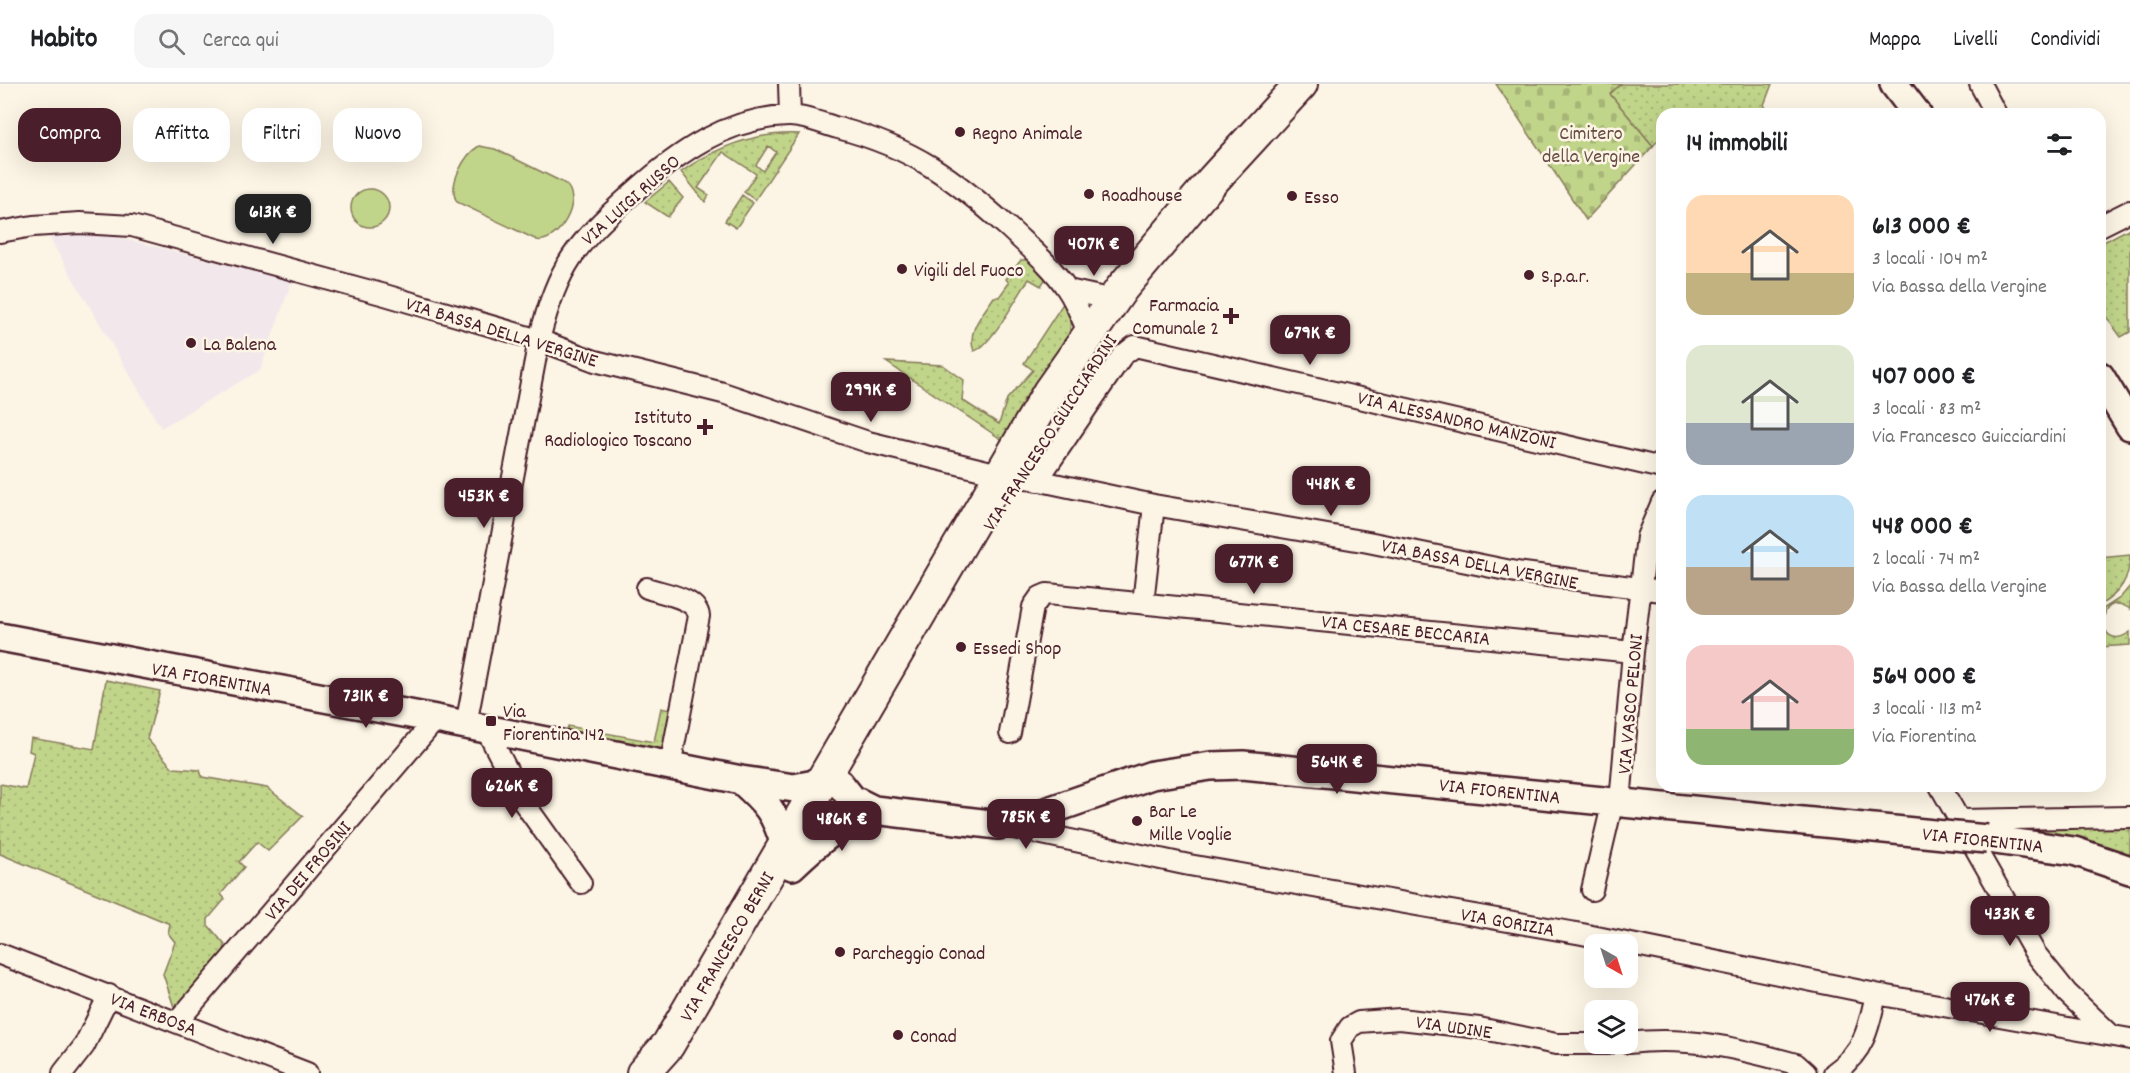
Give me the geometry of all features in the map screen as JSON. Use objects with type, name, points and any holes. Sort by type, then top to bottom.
[{"type":"main road","name":"VIA FRANCESCO GUICCIARDINI","points":[[1018,477],[1089,334],[1113,300],[1165,236],[1302,84]]},
{"type":"main road","name":"VIA FRANCESCO GUICCIARDINI","points":[[830,783],[1018,477],[1110,337],[1151,282],[1325,84]]},
{"type":"main road","points":[[1894,84],[1912,108]]},
{"type":"main road","points":[[2106,386],[2127,421]]},
{"type":"main road","points":[[2106,400],[2127,421]]},
{"type":"main road","name":"VIA FIORENTINA","points":[[0,637],[436,719],[741,780],[794,788],[830,783],[852,799],[874,810],[998,825],[1046,812],[1152,775],[1212,766],[1295,768],[1617,802],[1952,828],[1987,839],[2074,851],[2130,870]]},
{"type":"main road","points":[[741,780],[774,814],[788,856],[874,810]]},
{"type":"main road","name":"VIA FRANCESCO BERNI","points":[[672,1073],[682,1050],[830,783]]},
{"type":"main road","name":"VIA FRANCESCO BERNI","points":[[643,1073],[668,1045],[788,856]]},
{"type":"street","points":[[789,84],[790,116]]},
{"type":"street","points":[[1980,84],[1993,108]]},
{"type":"street","name":"VIA LUIGI RUSSO","points":[[476,727],[539,340],[550,298],[561,272],[581,243],[600,222],[663,166],[689,147],[737,126],[790,116],[868,137],[899,149],[942,171],[961,185],[1036,254],[1068,290],[1089,334]]},
{"type":"street","points":[[2106,223],[2130,211]]},
{"type":"street","name":"VIA BASSA DELLA VERGINE","points":[[0,232],[33,226],[81,223],[132,226],[539,340],[595,361],[723,393],[868,442],[1018,477],[1154,505],[1368,542],[1516,572],[1593,584],[1656,590]]},
{"type":"street","points":[[1068,290],[1113,300]]},
{"type":"street","name":"VIA ALESSANDRO MANZONI","points":[[1018,477],[1122,356],[1135,346],[1656,467]]},
{"type":"street","points":[[1143,603],[1154,505]]},
{"type":"street","name":"VIA VASCO PELONI","points":[[1592,890],[1617,802],[1640,588],[1647,537],[1656,516]]},
{"type":"street","points":[[647,588],[693,604],[699,616],[670,766]]},
{"type":"street","name":"VIA CESARE BECCARIA","points":[[1010,733],[1033,607],[1041,597],[1060,594],[1633,652]]},
{"type":"street","name":"VIA DEI FROSINI","points":[[178,1021],[436,719]]},
{"type":"street","points":[[476,727],[524,803],[581,883]]},
{"type":"street","points":[[1942,792],[1952,828],[2036,953],[2067,993],[2121,1037]]},
{"type":"street","points":[[1046,812],[1063,839]]},
{"type":"street","points":[[1952,828],[2130,817]]},
{"type":"street","name":"VIA GORIZIA","points":[[998,825],[1189,865],[1582,934],[1876,994],[2121,1037]]},
{"type":"street","name":"VIA ERBOSA","points":[[0,954],[178,1021],[307,1073]]},
{"type":"street","points":[[1834,1073],[1851,1059],[1866,1040],[1876,994]]},
{"type":"street","points":[[63,1073],[84,1046],[109,995]]},
{"type":"street","name":"VIA UDINE","points":[[1346,1073],[1341,1041],[1350,1028],[1371,1019],[1400,1019],[1463,1026],[1556,1044],[1584,1044]]},
{"type":"street","points":[[1638,1041],[1659,1039],[1694,1041],[1796,1064],[1806,1073]]},
{"type":"shaded area","name":"La Balena","points":[[63,233],[102,233],[292,281],[260,370],[161,428],[48,236]]},
{"type":"green space","name":"Cimitero della Vergine","points":[[1496,84],[1621,84],[1610,94],[1653,146],[1586,220]]},
{"type":"green space","points":[[1621,84],[1772,84],[1764,105],[1766,108],[1656,108],[1656,143],[1653,146],[1609,93]]},
{"type":"green space","points":[[799,134],[755,200],[744,192],[756,174],[723,152],[698,188],[709,195],[705,202],[681,172],[722,148],[752,139]],"holes":[[[768,146],[776,152],[763,171],[756,165]]]},
{"type":"green space","points":[[479,146],[495,149],[564,183],[570,190],[572,199],[570,209],[566,219],[553,235],[545,240],[537,240],[457,202],[454,187],[459,171],[468,156]]},
{"type":"green space","points":[[669,182],[683,198],[668,217],[645,202]]},
{"type":"green space","points":[[370,189],[383,195],[389,208],[383,221],[370,227],[357,221],[351,208],[357,195]]},
{"type":"green space","points":[[742,195],[753,203],[736,228],[725,221]]},
{"type":"green space","points":[[2130,228],[2130,332],[2121,337],[2106,316],[2106,241]]},
{"type":"green space","points":[[1021,260],[1030,260],[1046,278],[1041,286],[1029,279],[988,341],[974,351],[972,337],[977,323],[994,297],[999,297],[1009,283],[1006,279]]},
{"type":"green space","points":[[1064,302],[1072,320],[1067,343],[1004,441],[886,362],[943,365],[964,380],[962,400],[999,424],[1007,399],[1033,370],[1024,363]]},
{"type":"green space","points":[[2130,555],[2126,578],[2113,596],[2106,601],[2106,557]]},
{"type":"green space","points":[[2130,586],[2130,609],[2119,604],[2110,606],[2106,611],[2106,607],[2120,598]]},
{"type":"green space","points":[[2106,630],[2110,636],[2119,637],[2130,632],[2130,645],[2106,647]]},
{"type":"green space","points":[[106,680],[160,691],[147,739],[173,768],[200,770],[202,777],[267,788],[303,816],[268,851],[257,842],[239,862],[244,867],[221,894],[225,899],[208,919],[208,925],[225,945],[224,951],[183,1001],[174,1007],[163,974],[175,942],[168,933],[170,924],[0,854],[0,784],[26,789],[34,753],[29,751],[31,738],[94,749]]},
{"type":"green space","points":[[661,708],[670,710],[662,751],[566,733],[568,726],[654,742]]},
{"type":"green space","points":[[2130,824],[2130,857],[2057,835],[2014,830]]},
{"type":"place","name":"Regno Animale","points":[[960,132]]},
{"type":"place","name":"Roadhouse","points":[[1089,194]]},
{"type":"place","name":"Esso","points":[[1292,196]]},
{"type":"place","name":"Vigili del Fuoco","points":[[902,269]]},
{"type":"place","name":"S.p.a.r.","points":[[1529,275]]},
{"type":"place","name":"Farmacia Comunale 2","points":[[1231,316]]},
{"type":"place","name":"La Balena","points":[[191,343]]},
{"type":"place","name":"Istituto Radiologico Toscano","points":[[705,427]]},
{"type":"place","name":"Essedi Shop","points":[[961,647]]},
{"type":"place","name":"Via Fiorentina 142","points":[[491,721]]},
{"type":"place","name":"Bar Le Mille Voglie","points":[[1137,821]]},
{"type":"place","name":"Parcheggio Conad","points":[[840,952]]},
{"type":"place","name":"Conad","points":[[898,1035]]}]
